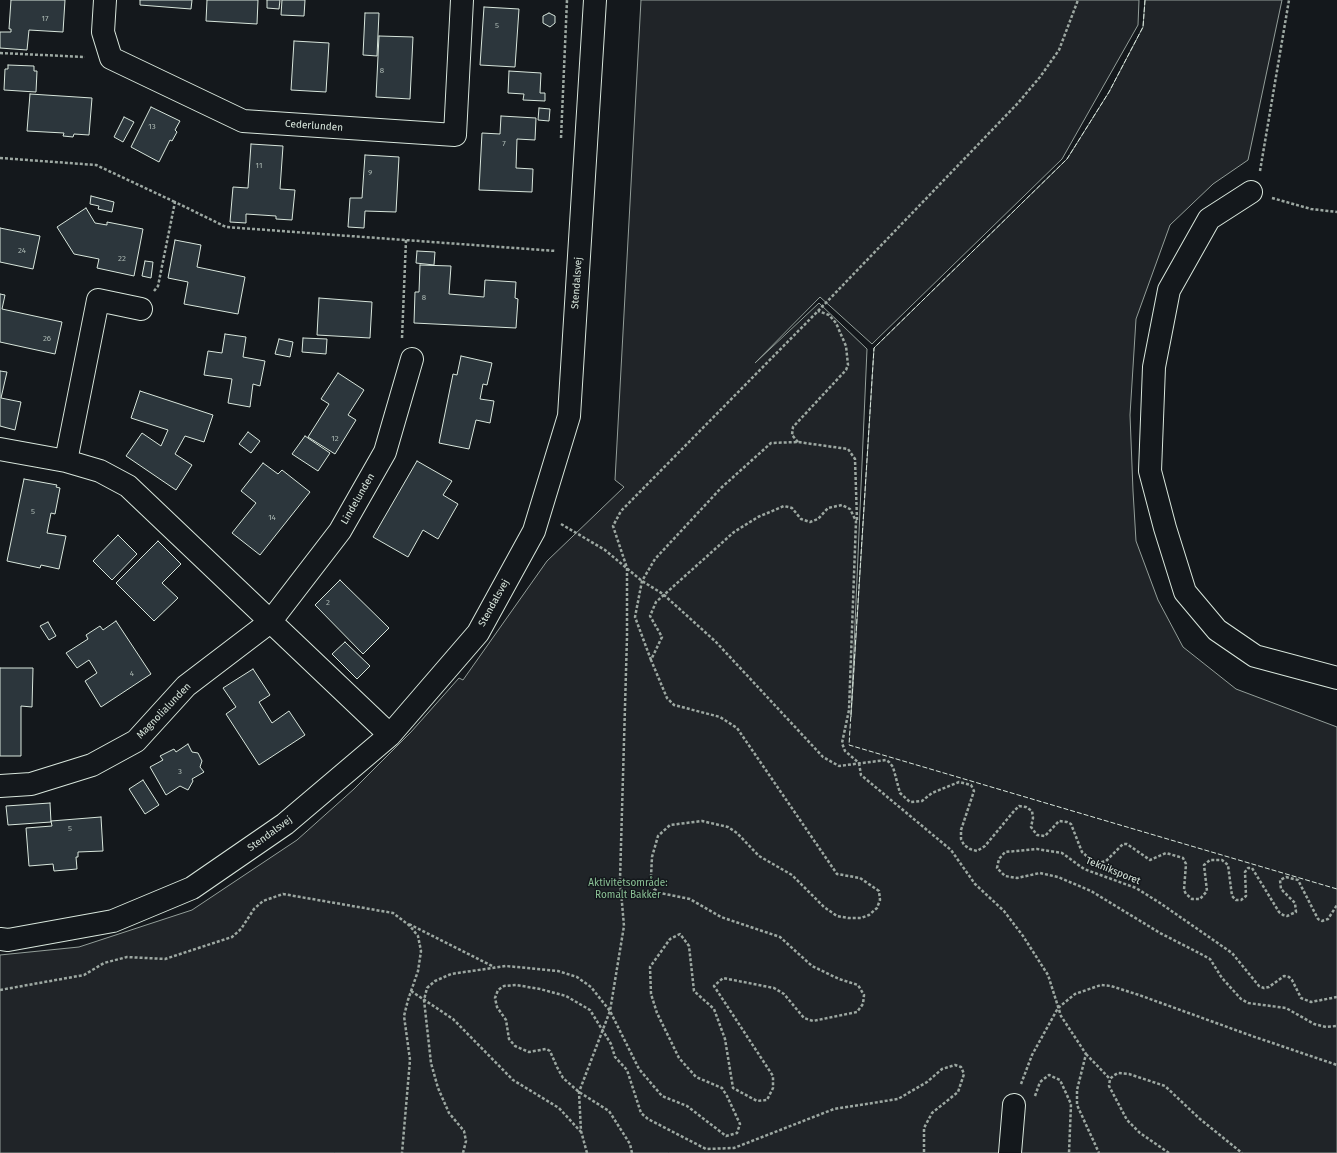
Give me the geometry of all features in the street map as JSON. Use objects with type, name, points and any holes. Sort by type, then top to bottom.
[{"type":"street","points":[[105,0],[103,32],[110,58]]},
{"type":"street","name":"Cederlunden","points":[[110,58],[243,122],[455,135],[462,0]]},
{"type":"street","name":"Stendalsvej","points":[[0,939],[8,940],[113,921],[192,888],[285,824],[390,735],[478,633],[534,532],[569,416],[595,0]]},
{"type":"street","points":[[1251,192],[1209,219],[1169,290],[1154,367],[1150,471],[1165,528],[1185,592],[1217,630],[1255,656],[1337,678]]},
{"type":"street","points":[[66,461],[98,300],[141,309]]},
{"type":"street","name":"Lindelunden","points":[[270,622],[340,530],[385,452],[412,359]]},
{"type":"street","points":[[0,449],[66,461],[100,471],[128,486],[390,735]]},
{"type":"street","name":"Magnolialunden","points":[[0,786],[31,784],[92,766],[136,741],[186,686],[270,622]]},
{"type":"street","points":[[1010,1153],[1023,1103]]},
{"type":"path","points":[[561,141],[567,0]]},
{"type":"path","points":[[587,1153],[582,1132],[579,1092],[610,1011],[624,926],[620,880],[627,637],[627,568],[613,526],[621,511],[818,311],[1018,103],[1040,77],[1058,50],[1078,0]]},
{"type":"path","points":[[1289,0],[1260,172],[1251,192],[1310,209],[1337,212]]},
{"type":"path","points":[[0,53],[110,58]]},
{"type":"path","points":[[0,158],[96,165],[226,227],[556,251],[556,243]]},
{"type":"path","points":[[141,309],[158,286],[176,202]]},
{"type":"path","points":[[406,240],[402,343],[412,359]]},
{"type":"path","points":[[798,442],[792,435],[793,428],[846,370],[848,365],[846,346],[836,323],[829,315],[818,311]]},
{"type":"path","points":[[463,1153],[466,1141],[464,1131],[449,1113],[438,1088],[431,1063],[424,1000],[427,988],[435,981],[451,974],[506,966],[533,967],[558,971],[577,977],[591,987],[610,1011],[639,1069],[662,1096],[687,1106],[726,1136],[737,1133],[740,1124],[725,1092],[722,1088],[709,1081],[696,1077],[679,1058],[657,1013],[652,994],[650,968],[670,939],[680,934],[689,946],[694,991],[714,1009],[725,1039],[733,1088],[757,1101],[767,1100],[773,1088],[773,1076],[714,986],[722,978],[774,988],[784,994],[804,1018],[813,1021],[857,1012],[863,1004],[864,994],[858,985],[839,979],[812,966],[780,937],[721,917],[690,899],[660,893],[654,889],[651,876],[652,857],[658,836],[670,825],[702,821],[728,827],[759,856],[792,875],[824,907],[837,916],[861,918],[869,915],[877,908],[880,900],[879,891],[860,878],[837,874],[737,728],[720,717],[674,705],[667,698],[634,617],[642,581],[655,559],[721,488],[771,443],[798,442],[848,449],[855,459],[856,521],[849,710],[842,743],[845,751],[859,763],[861,775],[951,850],[975,884],[1004,911],[1023,936],[1048,975],[1061,1016],[1086,1054],[1110,1079]]},
{"type":"path","points":[[651,660],[662,637],[650,616],[651,611],[663,594],[734,532],[758,517],[784,506],[792,508],[801,519],[810,522],[818,519],[828,508],[842,505],[850,509],[856,521]]},
{"type":"path","points":[[540,512],[605,550],[642,581],[663,594],[716,642],[823,757],[839,766],[859,763]]},
{"type":"path","name":"Tekniksporet","points":[[859,763],[886,760],[889,762],[893,767],[900,793],[910,802],[922,801],[932,793],[959,782],[971,785],[974,791],[961,830],[961,839],[964,845],[974,851],[978,851],[986,846],[1019,806],[1026,807],[1032,811],[1033,818],[1031,827],[1037,835],[1045,836],[1059,821],[1067,822],[1071,824],[1082,852],[1098,863],[1106,861],[1123,844],[1127,844],[1150,860],[1166,853],[1183,858],[1186,864],[1184,890],[1192,899],[1200,899],[1207,891],[1203,868],[1210,860],[1222,860],[1228,864],[1232,896],[1236,900],[1241,900],[1246,896],[1244,872],[1248,868],[1252,868],[1279,912],[1283,915],[1287,916],[1296,912],[1295,903],[1281,889],[1280,880],[1286,877],[1298,880],[1318,920],[1322,921],[1328,919],[1337,905]]},
{"type":"path","name":"Tekniksporet","points":[[1337,997],[1311,1002],[1301,998],[1292,980],[1289,977],[1284,976],[1269,987],[1264,988],[1259,986],[1232,953],[1160,904],[1136,888],[1084,870],[1062,853],[1037,849],[1005,852],[999,859],[997,868],[1005,876],[1017,878],[1040,873],[1058,877],[1090,891],[1160,933],[1210,959],[1222,978],[1241,999],[1248,1003],[1286,1008],[1314,1024],[1326,1027],[1337,1026]]},
{"type":"path","points":[[0,990],[84,975],[104,963],[127,957],[164,959],[232,937],[241,929],[254,908],[263,902],[283,894],[393,913],[404,921],[494,967]]},
{"type":"path","points":[[402,1153],[410,1060],[404,1016],[418,970],[421,951],[418,936],[404,921]]},
{"type":"path","points":[[632,1153],[630,1144],[609,1111],[579,1092],[564,1078],[557,1068],[550,1051],[546,1049],[529,1052],[515,1046],[509,1039],[506,1020],[497,1007],[494,998],[498,990],[504,986],[516,985],[540,989],[566,996],[590,1010],[611,1044],[615,1057],[627,1070],[642,1113],[648,1118],[706,1149],[734,1148],[834,1109],[898,1099],[927,1082],[942,1069],[955,1065],[961,1067],[964,1074],[958,1092],[932,1113],[924,1128],[924,1153]]},
{"type":"path","points":[[1023,1103],[1032,1055],[1058,1008],[1075,994],[1101,986],[1112,986],[1337,1065]]},
{"type":"path","points":[[411,992],[453,1019],[513,1080],[559,1108],[582,1132]]},
{"type":"path","points":[[1086,1054],[1076,1090],[1077,1105],[1099,1153]]},
{"type":"path","points":[[1169,1153],[1131,1126],[1111,1093],[1109,1086],[1110,1079],[1118,1073],[1129,1074],[1165,1086],[1200,1119],[1242,1153]]},
{"type":"path","points":[[1023,1103],[1040,1082],[1049,1075],[1060,1080],[1071,1104],[1069,1153]]},
{"type":"green space","name":"Aktivitetsområde: Romalt Bakker","points":[[641,0],[1139,0],[1138,25],[1062,159],[872,344],[820,297],[755,363],[819,303],[867,349],[851,717],[874,348],[1067,159],[1109,92],[1143,27],[1145,0],[1282,0],[1248,160],[1213,184],[1170,225],[1136,319],[1130,415],[1133,491],[1136,541],[1158,600],[1183,647],[1236,689],[1337,727],[1337,1153],[0,1153],[0,955],[79,947],[192,910],[297,840],[354,789],[411,732],[459,678],[463,680],[547,561],[624,487],[615,480]]},
{"type":"building","points":[[11,0],[65,0],[63,32],[29,30],[27,50],[0,48],[0,32],[11,32],[11,29],[9,29]]},
{"type":"building","points":[[140,0],[192,0],[191,9],[140,5]]},
{"type":"building","points":[[207,0],[258,0],[257,24],[206,21]]},
{"type":"building","points":[[267,0],[280,0],[279,9],[267,8]]},
{"type":"building","points":[[282,0],[305,0],[304,16],[281,15]]},
{"type":"building","points":[[484,7],[519,9],[515,67],[480,65]]},
{"type":"building","points":[[365,13],[379,13],[377,56],[363,55]]},
{"type":"building","points":[[549,13],[555,16],[555,23],[550,27],[543,23],[543,16]]},
{"type":"building","points":[[379,36],[413,37],[410,99],[376,97]]},
{"type":"building","points":[[294,41],[329,43],[326,92],[291,90]]},
{"type":"building","points":[[8,65],[34,66],[34,71],[37,71],[36,92],[4,90],[5,69],[8,69]]},
{"type":"building","points":[[509,71],[541,73],[540,93],[545,93],[545,101],[523,100],[524,94],[508,93]]},
{"type":"building","points":[[30,94],[92,98],[89,135],[74,134],[73,137],[63,136],[64,133],[27,131]]},
{"type":"building","points":[[151,107],[180,121],[175,130],[177,132],[172,141],[170,140],[159,162],[131,147]]},
{"type":"building","points":[[539,108],[550,109],[549,121],[538,120]]},
{"type":"building","points":[[501,116],[536,118],[535,140],[517,139],[516,168],[533,169],[532,192],[479,190],[482,133],[500,134]]},
{"type":"building","points":[[124,117],[134,122],[123,142],[114,137]]},
{"type":"building","points":[[251,144],[283,146],[280,189],[295,190],[292,220],[276,219],[276,216],[246,214],[246,223],[230,222],[233,187],[248,188]]},
{"type":"building","points":[[365,155],[399,157],[396,212],[365,211],[364,228],[348,227],[350,198],[362,198]]},
{"type":"building","points":[[91,196],[114,202],[112,212],[98,209],[99,206],[90,204]]},
{"type":"building","points":[[86,208],[95,223],[107,225],[107,222],[143,229],[134,276],[97,268],[99,259],[74,254],[57,227]]},
{"type":"building","points":[[0,228],[40,236],[33,269],[0,262]]},
{"type":"building","points":[[175,240],[201,245],[197,267],[245,277],[238,314],[184,304],[188,282],[168,278]]},
{"type":"building","points":[[417,251],[435,252],[434,265],[416,263]]},
{"type":"building","points":[[145,261],[153,262],[151,278],[142,276]]},
{"type":"building","points":[[420,265],[451,266],[449,294],[484,297],[485,280],[516,282],[515,298],[518,299],[516,328],[414,323],[415,292],[419,292]]},
{"type":"building","points":[[0,294],[5,295],[2,309],[62,322],[55,354],[0,342]]},
{"type":"building","points":[[319,298],[372,302],[370,338],[317,335]]},
{"type":"building","points":[[225,334],[246,337],[243,357],[265,361],[260,386],[253,384],[250,407],[228,403],[232,379],[204,375],[208,351],[222,353]]},
{"type":"building","points":[[303,338],[327,339],[326,354],[302,352]]},
{"type":"building","points":[[279,339],[293,342],[290,357],[275,354]]},
{"type":"building","points":[[461,356],[492,363],[487,385],[483,384],[480,399],[494,401],[490,423],[476,420],[469,449],[439,443],[453,374],[457,375]]},
{"type":"building","points":[[0,371],[7,372],[1,398],[21,402],[15,430],[0,426]]},
{"type":"building","points":[[338,373],[364,390],[348,415],[356,420],[335,454],[308,437],[329,404],[321,399]]},
{"type":"building","points":[[140,391],[213,415],[204,442],[185,436],[175,454],[192,465],[176,490],[126,456],[142,433],[161,446],[168,430],[131,418]]},
{"type":"building","points":[[248,432],[260,441],[251,453],[239,444]]},
{"type":"building","points":[[305,436],[330,453],[318,471],[292,454]]},
{"type":"building","points":[[417,461],[452,481],[443,495],[458,504],[438,539],[423,530],[408,557],[373,537]]},
{"type":"building","points":[[263,463],[278,474],[282,470],[310,492],[260,555],[232,533],[256,503],[241,491]]},
{"type":"building","points":[[24,479],[57,485],[56,487],[60,488],[55,514],[51,513],[47,533],[66,536],[59,569],[41,565],[40,568],[7,561]]},
{"type":"building","points":[[118,535],[137,554],[112,580],[93,561]]},
{"type":"building","points":[[158,541],[181,564],[162,583],[178,598],[154,621],[116,583]]},
{"type":"building","points":[[340,580],[389,628],[363,654],[315,605]]},
{"type":"building","points":[[116,621],[151,674],[101,707],[85,681],[97,673],[89,660],[77,668],[66,653],[88,639],[86,635],[100,626],[103,630]]},
{"type":"building","points":[[48,622],[56,636],[49,640],[40,626]]},
{"type":"building","points":[[345,642],[370,666],[357,679],[332,654]]},
{"type":"building","points":[[0,668],[33,668],[32,707],[21,706],[21,756],[0,756]]},
{"type":"building","points":[[253,669],[270,695],[259,702],[272,723],[289,711],[305,735],[259,765],[226,714],[236,707],[223,688]]},
{"type":"building","points":[[188,744],[192,752],[198,753],[202,761],[200,767],[204,772],[192,779],[193,781],[188,790],[180,786],[166,795],[150,767],[163,760],[160,756],[174,749],[176,752]]},
{"type":"building","points":[[143,780],[159,805],[145,814],[129,789]]},
{"type":"building","points":[[50,803],[51,822],[8,825],[6,806]]},
{"type":"building","points":[[101,817],[103,851],[78,852],[78,857],[76,857],[77,869],[54,871],[53,864],[29,866],[26,828],[52,826],[51,821]]},
{"type":"fence","points":[[1145,0],[1143,27],[1109,92],[1067,159],[874,348],[849,745],[1337,889]]}]
